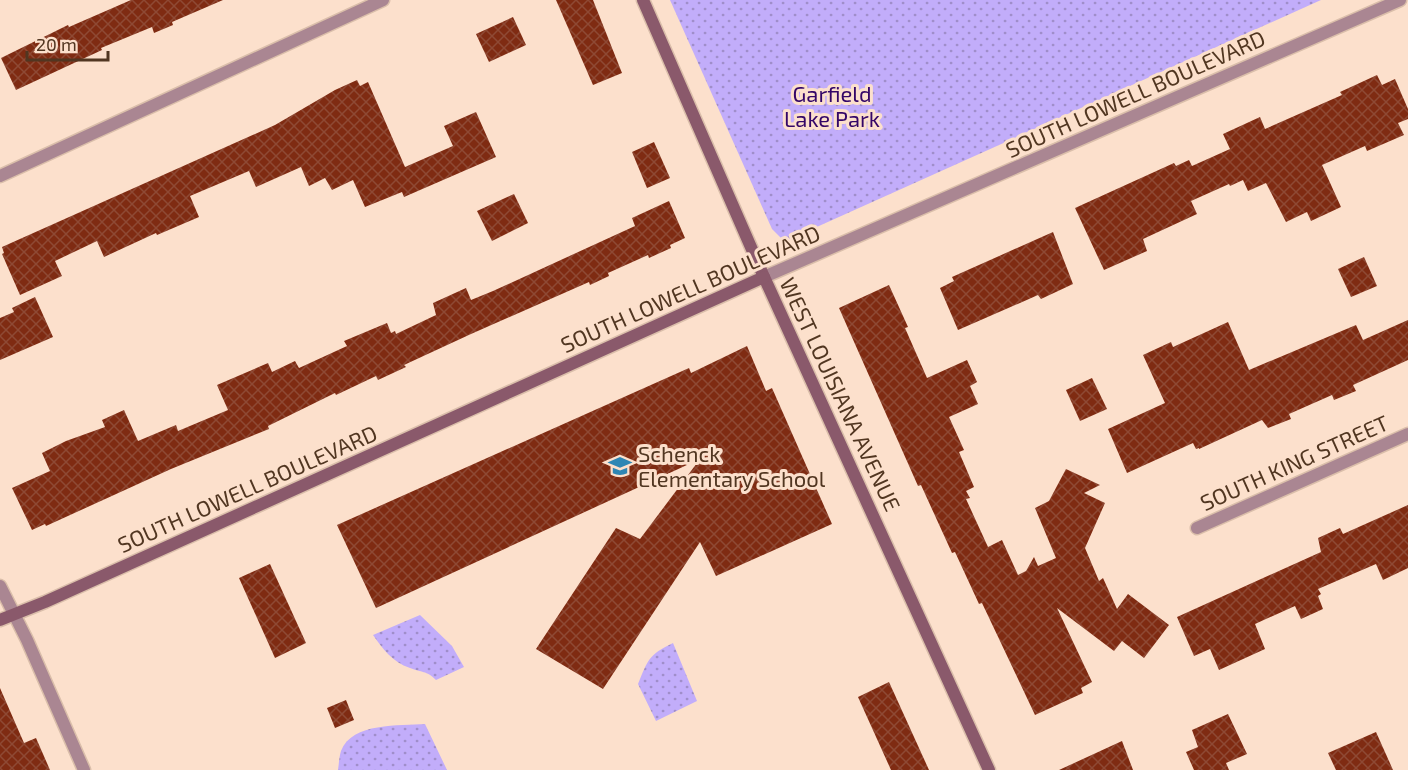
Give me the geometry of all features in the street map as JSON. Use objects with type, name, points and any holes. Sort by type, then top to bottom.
[{"type":"street","points":[[0,176],[383,0]]},
{"type":"street","name":"WEST LOUISIANA AVENUE","points":[[644,0],[764,277],[989,770]]},
{"type":"street","name":"SOUTH LOWELL BOULEVARD","points":[[0,620],[764,277],[1400,0]]},
{"type":"street","name":"SOUTH KING STREET","points":[[1197,528],[1408,434]]},
{"type":"street","points":[[0,586],[27,640],[84,770]]},
{"type":"green space","name":"Garfield Lake Park","points":[[670,0],[1321,0],[790,239],[783,240],[772,229]]},
{"type":"green space","points":[[420,615],[452,646],[464,667],[436,680],[427,673],[410,668],[393,659],[373,635]]},
{"type":"green space","points":[[673,643],[697,701],[656,721],[638,684],[650,659],[658,651]]},
{"type":"green space","points":[[425,724],[447,770],[338,770],[341,751],[355,735],[378,727]]},
{"type":"building","points":[[131,0],[223,0],[172,22],[173,25],[154,33],[152,27],[101,48],[102,50],[16,90],[1,58],[68,25],[69,27]]},
{"type":"building","points":[[556,0],[593,0],[622,73],[593,85]]},
{"type":"building","points":[[513,17],[526,45],[489,62],[476,34]]},
{"type":"building","points":[[1377,75],[1382,85],[1395,79],[1408,109],[1408,119],[1398,123],[1404,135],[1367,151],[1365,146],[1322,165],[1341,207],[1311,221],[1307,212],[1286,222],[1266,183],[1248,191],[1243,180],[1191,201],[1197,214],[1143,239],[1147,251],[1104,270],[1075,208],[1174,163],[1176,166],[1189,160],[1192,166],[1230,149],[1223,134],[1260,117],[1265,129],[1342,95],[1340,92]]},
{"type":"building","points":[[357,80],[360,86],[368,82],[405,167],[453,146],[444,126],[476,112],[496,157],[404,197],[402,192],[365,207],[353,180],[332,190],[325,178],[309,186],[301,167],[256,187],[249,171],[190,196],[199,217],[157,235],[156,233],[104,257],[97,241],[55,261],[62,276],[20,295],[2,254],[4,253],[2,247],[275,125],[335,90]]},
{"type":"building","points":[[654,142],[670,178],[647,188],[632,152]]},
{"type":"building","points":[[514,194],[528,223],[492,241],[477,211]]},
{"type":"building","points":[[669,201],[685,238],[670,245],[671,248],[649,258],[648,255],[608,273],[609,276],[590,285],[589,282],[471,334],[404,365],[406,367],[378,380],[376,376],[336,395],[335,393],[268,426],[269,429],[171,469],[46,526],[45,524],[32,530],[12,488],[50,471],[42,453],[66,441],[105,427],[102,420],[124,410],[138,441],[176,425],[178,431],[228,410],[217,385],[268,363],[272,372],[295,361],[299,368],[347,346],[344,341],[387,323],[391,333],[395,331],[396,334],[436,315],[433,303],[466,288],[471,300],[493,291],[635,226],[632,218]]},
{"type":"building","points":[[1053,232],[1073,284],[1041,299],[1038,295],[958,330],[940,288],[954,281],[952,277]]},
{"type":"building","points":[[1364,257],[1377,286],[1351,297],[1338,269]]},
{"type":"building","points":[[889,285],[927,378],[967,360],[977,382],[970,386],[978,404],[949,417],[964,450],[959,452],[974,487],[966,491],[970,498],[966,499],[988,547],[1002,540],[1018,575],[1026,571],[1034,557],[1038,566],[1056,558],[1035,508],[1049,501],[1066,469],[1100,485],[1084,493],[1105,503],[1085,548],[1099,581],[1103,578],[1117,609],[1128,594],[1169,625],[1144,658],[1122,641],[1114,651],[1057,608],[1092,682],[1081,688],[1083,693],[1035,715],[982,603],[979,604],[955,552],[952,553],[921,485],[918,486],[839,308]]},
{"type":"building","points":[[35,297],[53,337],[0,360],[0,318],[14,312],[12,308]]},
{"type":"building","points":[[1408,320],[1408,360],[1353,385],[1356,391],[1334,400],[1332,395],[1289,414],[1291,419],[1268,428],[1262,420],[1199,449],[1196,449],[1193,443],[1127,473],[1108,429],[1165,403],[1143,355],[1171,342],[1173,347],[1228,322],[1249,370],[1356,325],[1363,340]]},
{"type":"building","points":[[747,346],[766,391],[772,388],[832,524],[716,576],[700,542],[603,689],[536,649],[616,528],[640,539],[700,459],[376,608],[337,525],[689,368],[691,373]]},
{"type":"building","points":[[1092,378],[1107,409],[1080,421],[1066,390]]},
{"type":"building","points":[[1408,505],[1408,568],[1383,580],[1376,564],[1318,589],[1323,609],[1301,619],[1295,606],[1255,624],[1265,649],[1219,670],[1210,649],[1194,656],[1177,617],[1321,552],[1318,538],[1340,528],[1343,534]]},
{"type":"building","points":[[270,564],[306,643],[275,658],[239,578]]},
{"type":"building","points":[[889,682],[929,770],[891,770],[858,697]]},
{"type":"building","points":[[0,688],[24,743],[36,738],[50,770],[0,770]]},
{"type":"building","points":[[346,700],[354,720],[335,728],[327,708]]},
{"type":"building","points":[[1228,714],[1247,754],[1226,763],[1229,770],[1194,770],[1186,752],[1198,747],[1192,730]]},
{"type":"building","points":[[1376,732],[1393,770],[1336,770],[1328,753]]},
{"type":"building","points":[[1122,741],[1133,770],[1059,770]]},
{"type":"place","name":"Schenck Elementary School","points":[[620,466]]}]
